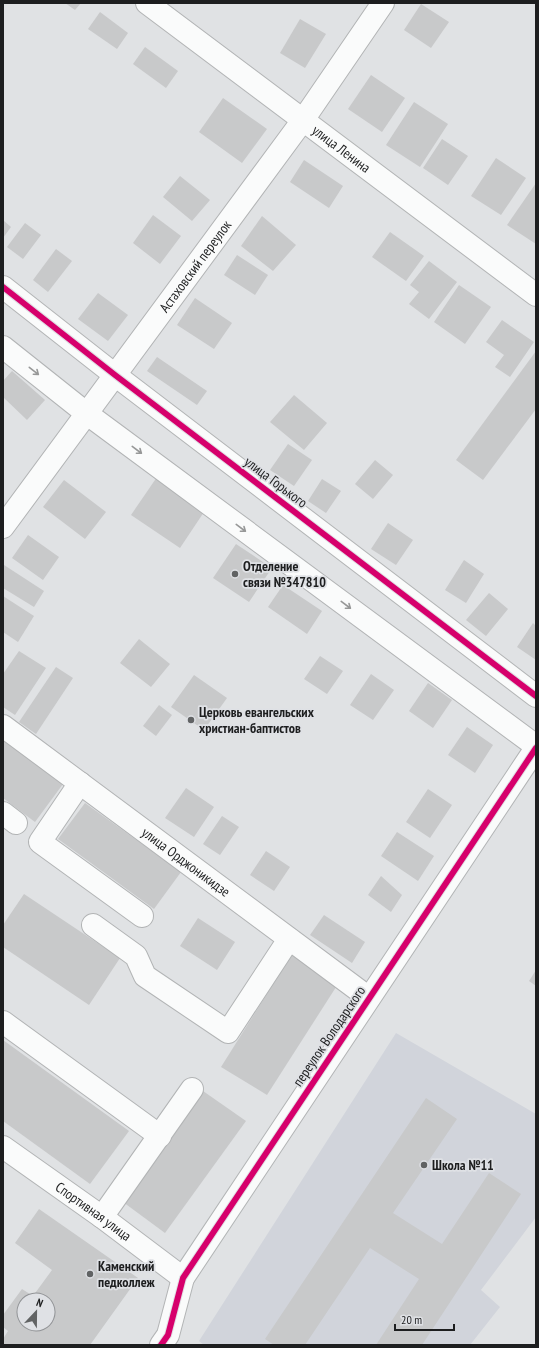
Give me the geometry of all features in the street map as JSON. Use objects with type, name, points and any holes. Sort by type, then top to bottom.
[{"type":"street","name":"улица Ленина","points":[[147,3],[536,295]]},
{"type":"street","name":"Астаховский переулок","points":[[3,527],[302,120],[383,3]]},
{"type":"street","name":"улица Горького","points":[[3,286],[115,375],[536,696]]},
{"type":"street","points":[[3,347],[86,413],[536,747]]},
{"type":"street","name":"улица Орджоникидзе","points":[[3,726],[368,998]]},
{"type":"street","name":"переулок Володарского","points":[[170,1342],[183,1278],[536,747]]},
{"type":"street","points":[[80,783],[40,842],[142,916]]},
{"type":"street","points":[[93,925],[136,956],[145,976],[228,1032],[289,939]]},
{"type":"street","points":[[3,1022],[160,1136]]},
{"type":"street","points":[[102,1217],[192,1089]]},
{"type":"street","name":"Спортивная улица","points":[[3,1146],[102,1217],[183,1278]]},
{"type":"shaded area","name":"Школа №11","points":[[396,1033],[536,1114],[536,1217],[481,1290],[500,1307],[470,1345],[204,1345],[199,1341]]},
{"type":"building","points":[[65,3],[81,3],[75,10]]},
{"type":"building","points":[[421,4],[449,22],[431,48],[404,30]]},
{"type":"building","points":[[100,12],[128,33],[117,49],[88,29]]},
{"type":"building","points":[[300,19],[326,34],[305,68],[280,53]]},
{"type":"building","points":[[145,47],[178,71],[166,88],[133,64]]},
{"type":"building","points":[[371,75],[405,98],[382,132],[348,109]]},
{"type":"building","points":[[223,98],[267,129],[242,163],[199,132]]},
{"type":"building","points":[[414,102],[448,124],[420,167],[386,145]]},
{"type":"building","points":[[442,139],[468,156],[448,185],[423,168]]},
{"type":"building","points":[[496,158],[526,178],[501,215],[471,196]]},
{"type":"building","points":[[304,160],[343,186],[329,208],[290,182]]},
{"type":"building","points":[[180,176],[210,200],[192,221],[163,197]]},
{"type":"building","points":[[536,183],[536,244],[507,225]]},
{"type":"building","points":[[153,215],[181,236],[160,264],[133,243]]},
{"type":"building","points":[[262,216],[296,245],[273,271],[241,246]]},
{"type":"building","points":[[3,220],[11,227],[3,238]]},
{"type":"building","points":[[25,223],[41,235],[23,259],[7,247]]},
{"type":"building","points":[[390,232],[424,256],[406,281],[372,257]]},
{"type":"building","points":[[56,249],[72,261],[48,292],[33,280]]},
{"type":"building","points":[[237,255],[268,275],[255,295],[224,275]]},
{"type":"building","points":[[429,261],[457,282],[429,319],[409,304],[419,292],[410,285]]},
{"type":"building","points":[[459,285],[491,307],[465,344],[434,322]]},
{"type":"building","points":[[98,293],[128,315],[108,341],[78,319]]},
{"type":"building","points":[[195,298],[232,323],[214,349],[177,325]]},
{"type":"building","points":[[502,320],[534,342],[510,377],[495,367],[504,355],[486,342]]},
{"type":"building","points":[[536,351],[536,409],[483,480],[456,460]]},
{"type":"building","points":[[157,357],[207,391],[197,405],[147,371]]},
{"type":"building","points":[[12,371],[45,400],[27,420],[3,397],[3,381]]},
{"type":"building","points":[[294,395],[327,423],[304,450],[270,422]]},
{"type":"building","points":[[288,444],[312,460],[294,486],[270,470]]},
{"type":"building","points":[[375,460],[393,475],[373,499],[355,484]]},
{"type":"building","points":[[157,477],[206,509],[180,548],[131,515]]},
{"type":"building","points":[[322,479],[341,491],[326,513],[308,501]]},
{"type":"building","points":[[64,480],[106,512],[85,539],[43,507]]},
{"type":"building","points":[[388,523],[413,540],[396,565],[371,549]]},
{"type":"building","points":[[28,535],[59,557],[43,580],[12,558]]},
{"type":"building","points":[[236,544],[272,568],[249,602],[213,578]]},
{"type":"building","points":[[464,560],[484,574],[466,603],[445,590]]},
{"type":"building","points":[[4,565],[44,591],[34,607],[3,588]]},
{"type":"building","points":[[283,585],[322,611],[307,634],[268,607]]},
{"type":"building","points":[[489,593],[508,609],[486,636],[466,620]]},
{"type":"building","points":[[3,596],[34,616],[18,642],[3,632]]},
{"type":"building","points":[[533,623],[536,626],[536,660],[517,647]]},
{"type":"building","points":[[139,639],[170,664],[151,687],[120,663]]},
{"type":"building","points":[[19,651],[46,668],[15,715],[3,707],[3,674]]},
{"type":"building","points":[[320,656],[343,671],[327,694],[304,679]]},
{"type":"building","points":[[56,667],[73,678],[36,734],[19,722]]},
{"type":"building","points":[[371,674],[394,690],[373,720],[350,705]]},
{"type":"building","points":[[194,675],[227,698],[204,730],[171,707]]},
{"type":"building","points":[[428,683],[452,700],[433,728],[409,711]]},
{"type":"building","points":[[159,705],[172,715],[156,736],[143,726]]},
{"type":"building","points":[[467,727],[493,745],[475,773],[448,755]]},
{"type":"building","points":[[3,740],[63,784],[35,822],[3,798]]},
{"type":"building","points":[[186,788],[214,807],[194,837],[165,818]]},
{"type":"building","points":[[428,789],[452,805],[430,838],[406,822]]},
{"type":"building","points":[[85,803],[181,872],[154,909],[58,839]]},
{"type":"building","points":[[222,816],[239,827],[220,855],[203,844]]},
{"type":"building","points":[[397,832],[434,856],[418,881],[381,856]]},
{"type":"building","points":[[266,851],[290,867],[274,891],[250,875]]},
{"type":"building","points":[[381,876],[402,895],[391,912],[368,895]]},
{"type":"building","points":[[24,894],[120,958],[89,1005],[3,947],[3,925]]},
{"type":"building","points":[[324,915],[365,942],[352,963],[310,935]]},
{"type":"building","points":[[198,918],[235,942],[217,970],[180,946]]},
{"type":"building","points":[[292,954],[338,984],[267,1095],[221,1067]]},
{"type":"building","points":[[536,970],[536,986],[529,981]]},
{"type":"building","points":[[3,1040],[129,1131],[90,1184],[3,1121]]},
{"type":"building","points":[[203,1091],[246,1121],[165,1233],[123,1202]]},
{"type":"building","points":[[426,1098],[457,1119],[393,1213],[442,1244],[489,1173],[521,1194],[422,1345],[376,1345],[419,1279],[370,1248],[305,1345],[274,1345],[265,1339]]},
{"type":"building","name":"Каменский педколлеж","points":[[39,1209],[138,1278],[90,1345],[3,1345],[3,1339],[8,1331],[3,1327],[3,1315],[16,1297],[16,1332],[56,1332],[56,1292],[36,1292],[52,1270],[15,1243]]},
{"type":"building","name":"Каменский педколлеж","points":[[22,1289],[27,1292],[20,1292]]},
{"type":"cycle path","points":[[3,287],[115,375],[536,696]]},
{"type":"cycle path","points":[[161,1345],[168,1335],[183,1278],[536,748]]},
{"type":"place","name":"Отделение связи №347810","points":[[235,574]]},
{"type":"place","name":"Церковь евангельских христиан-баптистов","points":[[191,720]]},
{"type":"place","name":"Школа №11","points":[[424,1165]]},
{"type":"place","name":"Каменский педколлеж","points":[[90,1274]]}]
